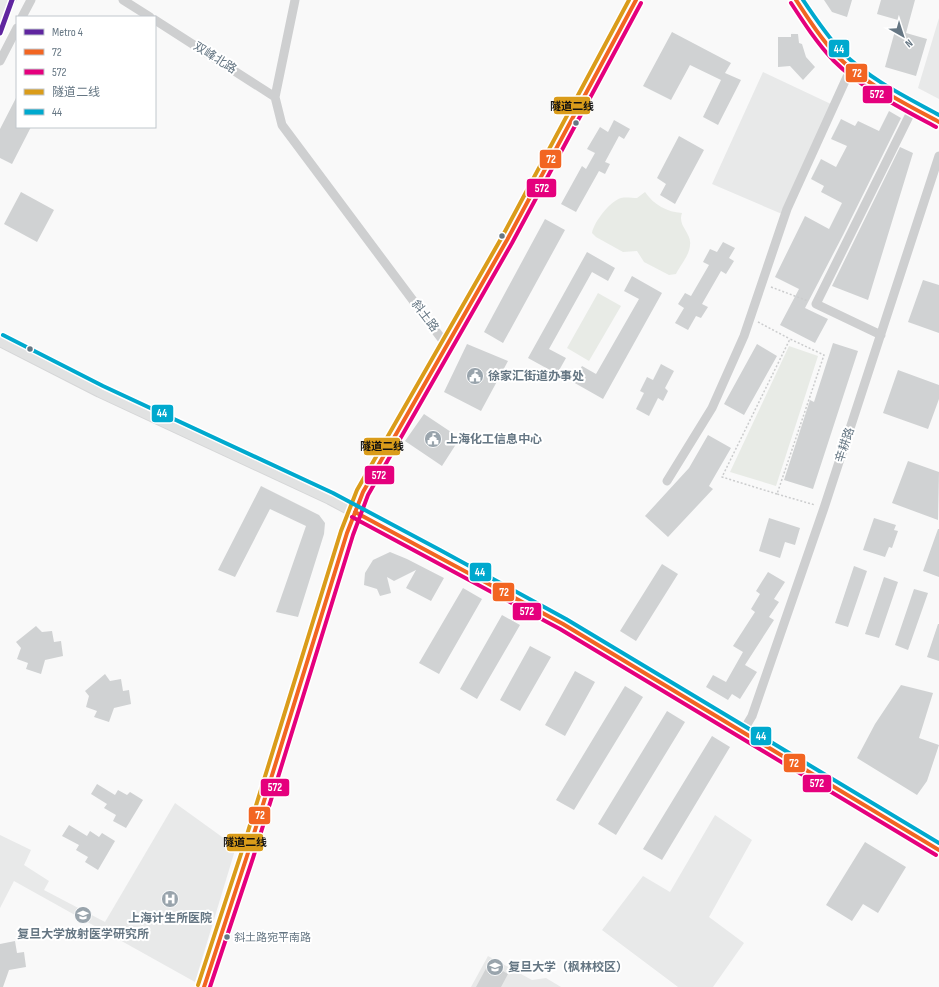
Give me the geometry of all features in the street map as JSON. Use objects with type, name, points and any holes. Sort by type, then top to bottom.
[{"type":"main road","points":[[204,987],[247,856],[347,533],[363,492],[507,240],[636,0]]},
{"type":"main road","points":[[0,340],[100,391],[355,512],[563,624],[939,850]]},
{"type":"street","points":[[23,16],[31,0]]},
{"type":"street","points":[[123,0],[148,16]]},
{"type":"street","name":"斜土路","points":[[295,0],[275,97],[282,125],[447,346]]},
{"type":"street","points":[[796,0],[826,44],[851,68],[913,108],[939,122]]},
{"type":"street","name":"双峰北路","points":[[156,21],[275,97]]},
{"type":"street","points":[[0,61],[16,30]]},
{"type":"street","points":[[667,481],[712,408],[741,343],[787,209],[851,68]]},
{"type":"street","points":[[881,335],[816,304],[913,108]]},
{"type":"street","name":"辛耕路","points":[[743,731],[752,716],[824,508],[939,156]]},
{"type":"path","points":[[771,286],[808,301]]},
{"type":"path","points":[[777,494],[824,355],[790,339],[722,477],[777,494],[824,508]]},
{"type":"shaded area","points":[[0,0],[17,0],[0,33]]},
{"type":"shaded area","points":[[939,18],[939,99],[918,88]]},
{"type":"shaded area","points":[[763,72],[833,105],[782,214],[712,184]]},
{"type":"shaded area","points":[[645,192],[652,201],[661,207],[682,213],[681,222],[689,237],[690,249],[676,274],[669,275],[644,262],[637,251],[623,252],[596,237],[592,233],[593,228],[599,218],[612,203],[621,198],[637,198]]},
{"type":"shaded area","points":[[598,293],[621,306],[589,361],[567,348]]},
{"type":"shaded area","points":[[789,346],[818,356],[776,486],[730,472]]},
{"type":"shaded area","name":"上海计生所医院","points":[[175,803],[236,847],[195,982],[14,881],[0,908],[0,835],[31,850],[24,865],[49,881],[44,890],[105,922]]},
{"type":"shaded area","points":[[715,815],[752,840],[709,917],[744,943],[713,987],[678,987],[602,930],[643,876],[670,892]]},
{"type":"shaded area","name":"复旦大学（枫林校区）","points":[[488,956],[532,980],[546,978],[561,987],[471,987]]},
{"type":"building","points":[[824,0],[852,0],[847,17],[832,12]]},
{"type":"building","points":[[881,0],[915,0],[906,33],[927,39],[916,76],[885,67],[898,20],[877,14]]},
{"type":"building","points":[[672,32],[731,63],[725,73],[741,80],[718,125],[703,117],[721,80],[690,65],[671,100],[643,86]]},
{"type":"building","points":[[791,34],[798,34],[799,43],[802,44],[806,57],[815,67],[803,80],[790,66],[778,67],[778,37],[791,37]]},
{"type":"building","points":[[16,98],[16,128],[30,128],[12,164],[0,158],[0,129]]},
{"type":"building","points":[[889,111],[901,118],[805,308],[828,319],[815,343],[780,325],[799,289],[775,277],[805,216],[829,229],[842,203],[821,192],[824,186],[811,179],[821,159],[836,167],[847,146],[831,139],[841,119],[855,126],[858,121],[879,131]]},
{"type":"building","points":[[614,120],[630,129],[624,139],[619,136],[605,162],[610,164],[605,174],[599,171],[576,212],[561,204],[582,166],[586,169],[595,153],[587,149],[600,127],[608,132]]},
{"type":"building","points":[[679,136],[704,150],[675,204],[660,195],[666,184],[657,178]]},
{"type":"building","points":[[900,147],[913,153],[868,300],[832,286]]},
{"type":"building","points":[[21,192],[54,210],[37,242],[4,224]]},
{"type":"building","points":[[545,219],[565,230],[503,343],[484,332]]},
{"type":"building","points":[[723,242],[735,248],[729,258],[734,261],[726,274],[721,271],[702,304],[708,307],[701,318],[696,316],[688,330],[675,323],[684,308],[678,304],[685,293],[691,296],[709,265],[703,262],[710,249],[717,252]]},
{"type":"building","points":[[587,252],[615,268],[608,281],[592,272],[549,349],[566,358],[557,374],[528,358]]},
{"type":"building","points":[[632,276],[662,293],[603,399],[573,382],[582,366],[596,374],[639,299],[624,291]]},
{"type":"building","points":[[923,280],[939,285],[939,333],[908,322]]},
{"type":"building","points":[[833,343],[858,351],[813,489],[784,480],[810,400],[814,402]]},
{"type":"building","name":"徐家汇街道办事处","points":[[467,344],[508,361],[481,411],[444,392]]},
{"type":"building","points":[[757,344],[777,356],[744,415],[724,404]]},
{"type":"building","points":[[661,364],[674,371],[665,388],[668,391],[663,401],[658,398],[649,416],[636,409],[644,393],[640,391],[647,377],[653,380]]},
{"type":"building","points":[[898,370],[939,385],[939,399],[928,429],[883,413]]},
{"type":"building","name":"上海化工信息中心","points":[[424,414],[460,438],[442,466],[405,441]]},
{"type":"building","points":[[708,435],[731,448],[709,486],[713,489],[668,537],[645,516],[689,468]]},
{"type":"building","points":[[908,461],[939,472],[938,520],[892,503]]},
{"type":"building","points":[[261,486],[319,515],[325,523],[324,534],[298,617],[276,612],[306,526],[270,509],[235,577],[218,570]]},
{"type":"building","points":[[769,518],[800,528],[795,545],[785,542],[780,558],[759,551]]},
{"type":"building","points":[[874,518],[896,525],[894,530],[898,531],[892,548],[889,547],[885,557],[863,550]]},
{"type":"building","points":[[939,529],[939,577],[923,571]]},
{"type":"building","points":[[390,552],[444,578],[431,601],[406,588],[416,570],[394,581],[387,577],[391,593],[380,596],[377,589],[364,585],[365,573],[373,560]]},
{"type":"building","points":[[662,564],[678,574],[636,641],[620,631]]},
{"type":"building","points":[[854,566],[867,571],[848,627],[835,623]]},
{"type":"building","points":[[768,572],[785,582],[774,599],[779,602],[769,617],[774,620],[745,665],[757,672],[740,699],[732,694],[728,700],[706,687],[713,675],[726,682],[743,652],[733,646],[755,612],[751,609],[760,594],[756,591]]},
{"type":"building","points":[[884,577],[898,582],[879,638],[865,634]]},
{"type":"building","points":[[463,588],[482,599],[439,674],[419,663]]},
{"type":"building","points":[[914,589],[928,593],[908,650],[895,645]]},
{"type":"building","points":[[502,615],[520,625],[477,699],[460,689]]},
{"type":"building","points":[[939,624],[939,661],[927,657]]},
{"type":"building","points":[[36,626],[42,632],[52,631],[54,642],[61,641],[63,656],[45,660],[41,674],[26,669],[28,663],[17,659],[21,648],[16,642]]},
{"type":"building","points":[[530,646],[551,657],[520,711],[500,700]]},
{"type":"building","points":[[575,671],[595,682],[565,736],[545,725]]},
{"type":"building","points":[[105,674],[110,681],[121,679],[123,691],[129,690],[131,704],[114,708],[109,722],[94,717],[97,711],[86,707],[89,696],[85,691]]},
{"type":"building","points":[[901,685],[933,693],[919,738],[939,745],[927,781],[917,795],[857,758],[875,724]]},
{"type":"building","points":[[625,686],[643,697],[574,810],[556,800]]},
{"type":"building","points":[[667,711],[685,722],[616,835],[598,824]]},
{"type":"building","points":[[712,736],[730,747],[662,860],[643,849]]},
{"type":"building","points":[[97,784],[115,795],[118,790],[127,795],[130,792],[143,800],[126,828],[113,821],[116,815],[104,808],[107,804],[91,794]]},
{"type":"building","points":[[69,825],[87,836],[90,831],[99,837],[102,833],[115,841],[98,870],[85,862],[88,857],[76,850],[79,845],[62,836]]},
{"type":"building","points":[[865,842],[906,867],[878,913],[863,904],[852,921],[826,905]]},
{"type":"building","points":[[15,941],[17,953],[24,952],[26,967],[9,970],[3,987],[0,987],[0,944]]},
{"type":"building","points":[[489,963],[508,974],[501,987],[476,987]]},
{"type":"metro line","name":"4","points":[[0,33],[12,0]]},
{"type":"transit line","name":"隧道二线","points":[[198,985],[241,854],[341,531],[357,490],[502,237],[629,0]]},
{"type":"transit line","name":"72","points":[[204,987],[247,856],[347,533],[363,492],[507,240],[636,0]]},
{"type":"transit line","name":"72","points":[[796,0],[827,44],[849,67],[886,93],[939,122]]},
{"type":"transit line","name":"44","points":[[803,0],[831,40],[853,62],[888,87],[939,115]]},
{"type":"transit line","name":"572","points":[[210,987],[253,858],[353,535],[368,495],[512,243],[641,3]]},
{"type":"transit line","name":"572","points":[[791,3],[822,47],[844,70],[869,89],[936,127]]},
{"type":"transit line","name":"44","points":[[3,335],[103,386],[333,493],[440,550],[566,619],[939,843]]},
{"type":"transit line","name":"72","points":[[355,512],[563,624],[939,850]]},
{"type":"transit line","name":"572","points":[[352,517],[560,629],[936,855]]},
{"type":"place","name":"徐家汇街道办事处","points":[[475,376]]},
{"type":"place","name":"上海化工信息中心","points":[[433,439]]},
{"type":"place","name":"上海计生所医院","points":[[170,899]]},
{"type":"place","name":"复旦大学放射医学研究所","points":[[83,915]]},
{"type":"place","name":"斜土路宛平南路","points":[[227,937]]},
{"type":"place","name":"复旦大学（枫林校区）","points":[[495,967]]}]
